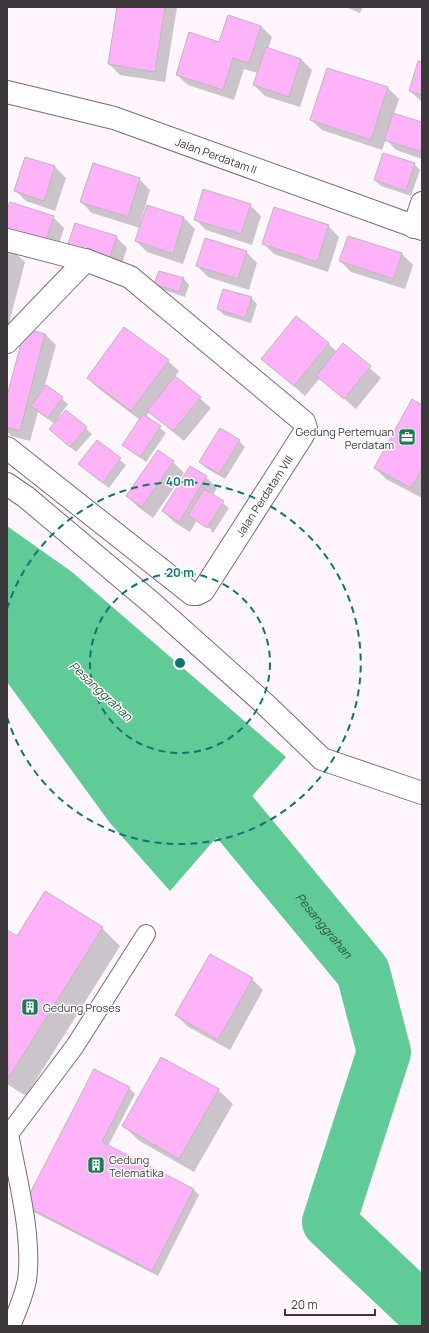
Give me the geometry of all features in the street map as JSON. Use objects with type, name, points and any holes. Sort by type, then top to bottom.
[{"type":"street","name":"Jalan Perdatam II","points":[[7,92],[114,118],[418,228]]},
{"type":"street","points":[[418,228],[422,203]]},
{"type":"street","name":"Jalan Perdatam VIII","points":[[7,240],[86,260],[130,277],[304,422],[306,428],[304,435],[203,591],[197,594],[192,594],[7,448]]},
{"type":"street","points":[[7,342],[86,260]]},
{"type":"street","points":[[7,484],[26,497],[153,604],[266,705],[322,759],[422,792]]},
{"type":"lane","points":[[11,1326],[27,1279],[27,1253],[25,1220],[8,1132],[75,1046],[146,934]]},
{"type":"water","points":[[7,526],[72,572],[286,757],[170,891],[110,823],[7,682]]},
{"type":"building","points":[[117,7],[165,7],[155,72],[108,64]]},
{"type":"building","points":[[228,15],[261,26],[249,63],[233,58],[223,90],[176,75],[189,32],[219,42]]},
{"type":"building","points":[[266,47],[301,59],[289,97],[253,85]]},
{"type":"building","points":[[418,61],[422,62],[422,95],[409,91]]},
{"type":"building","points":[[327,68],[388,87],[371,140],[310,120]]},
{"type":"building","points":[[393,113],[422,122],[422,152],[384,140]]},
{"type":"building","points":[[383,153],[415,163],[406,191],[374,180]]},
{"type":"building","points":[[25,157],[55,166],[44,201],[14,191]]},
{"type":"building","points":[[93,163],[140,178],[128,217],[80,202]]},
{"type":"building","points":[[203,189],[251,204],[241,234],[194,220]]},
{"type":"building","points":[[10,202],[54,216],[44,247],[7,235],[7,209]]},
{"type":"building","points":[[147,205],[184,217],[173,254],[135,241]]},
{"type":"building","points":[[274,207],[329,225],[317,262],[262,244]]},
{"type":"building","points":[[75,223],[117,236],[108,263],[66,250]]},
{"type":"building","points":[[348,236],[402,253],[394,279],[339,261]]},
{"type":"building","points":[[205,238],[247,251],[238,279],[196,266]]},
{"type":"building","points":[[159,271],[184,278],[179,292],[154,284]]},
{"type":"building","points":[[223,289],[252,297],[245,318],[217,309]]},
{"type":"building","points":[[296,316],[329,343],[294,386],[261,359]]},
{"type":"building","points":[[124,327],[169,360],[131,411],[87,378]]},
{"type":"building","points":[[25,328],[45,334],[20,431],[7,427],[7,396]]},
{"type":"building","points":[[343,343],[371,366],[344,399],[316,376]]},
{"type":"building","points":[[175,376],[201,397],[173,431],[147,411]]},
{"type":"building","points":[[46,385],[63,397],[48,418],[31,406]]},
{"type":"building","name":"Gedung Pertemuan Perdatam","points":[[412,399],[422,405],[422,469],[411,488],[374,468]]},
{"type":"building","points":[[66,410],[87,427],[70,447],[49,429]]},
{"type":"building","points":[[143,414],[161,426],[140,457],[122,445]]},
{"type":"building","points":[[220,428],[240,440],[219,474],[199,462]]},
{"type":"building","points":[[97,440],[121,458],[103,483],[78,464]]},
{"type":"building","points":[[158,450],[174,461],[142,507],[126,496]]},
{"type":"building","points":[[190,466],[207,476],[179,522],[162,511]]},
{"type":"building","points":[[204,489],[224,501],[207,528],[188,515]]},
{"type":"building","name":"Gedung Proses","points":[[45,891],[103,927],[8,1079],[7,930],[17,936]]},
{"type":"building","points":[[210,954],[253,978],[218,1040],[175,1015]]},
{"type":"building","points":[[161,1057],[219,1089],[179,1159],[122,1126]]},
{"type":"building","name":"Gedung Telematika","points":[[94,1069],[130,1087],[102,1142],[194,1189],[152,1271],[24,1205]]},
{"type":"waterway","name":"Pesanggrahan","points":[[180,765],[228,809],[363,972],[384,1052],[329,1222],[422,1310]]},
{"type":"place","name":"Gedung Pertemuan Perdatam","points":[[407,437]]},
{"type":"place","name":"Gedung Proses","points":[[30,1007]]},
{"type":"place","name":"Gedung Telematika","points":[[96,1165]]}]
